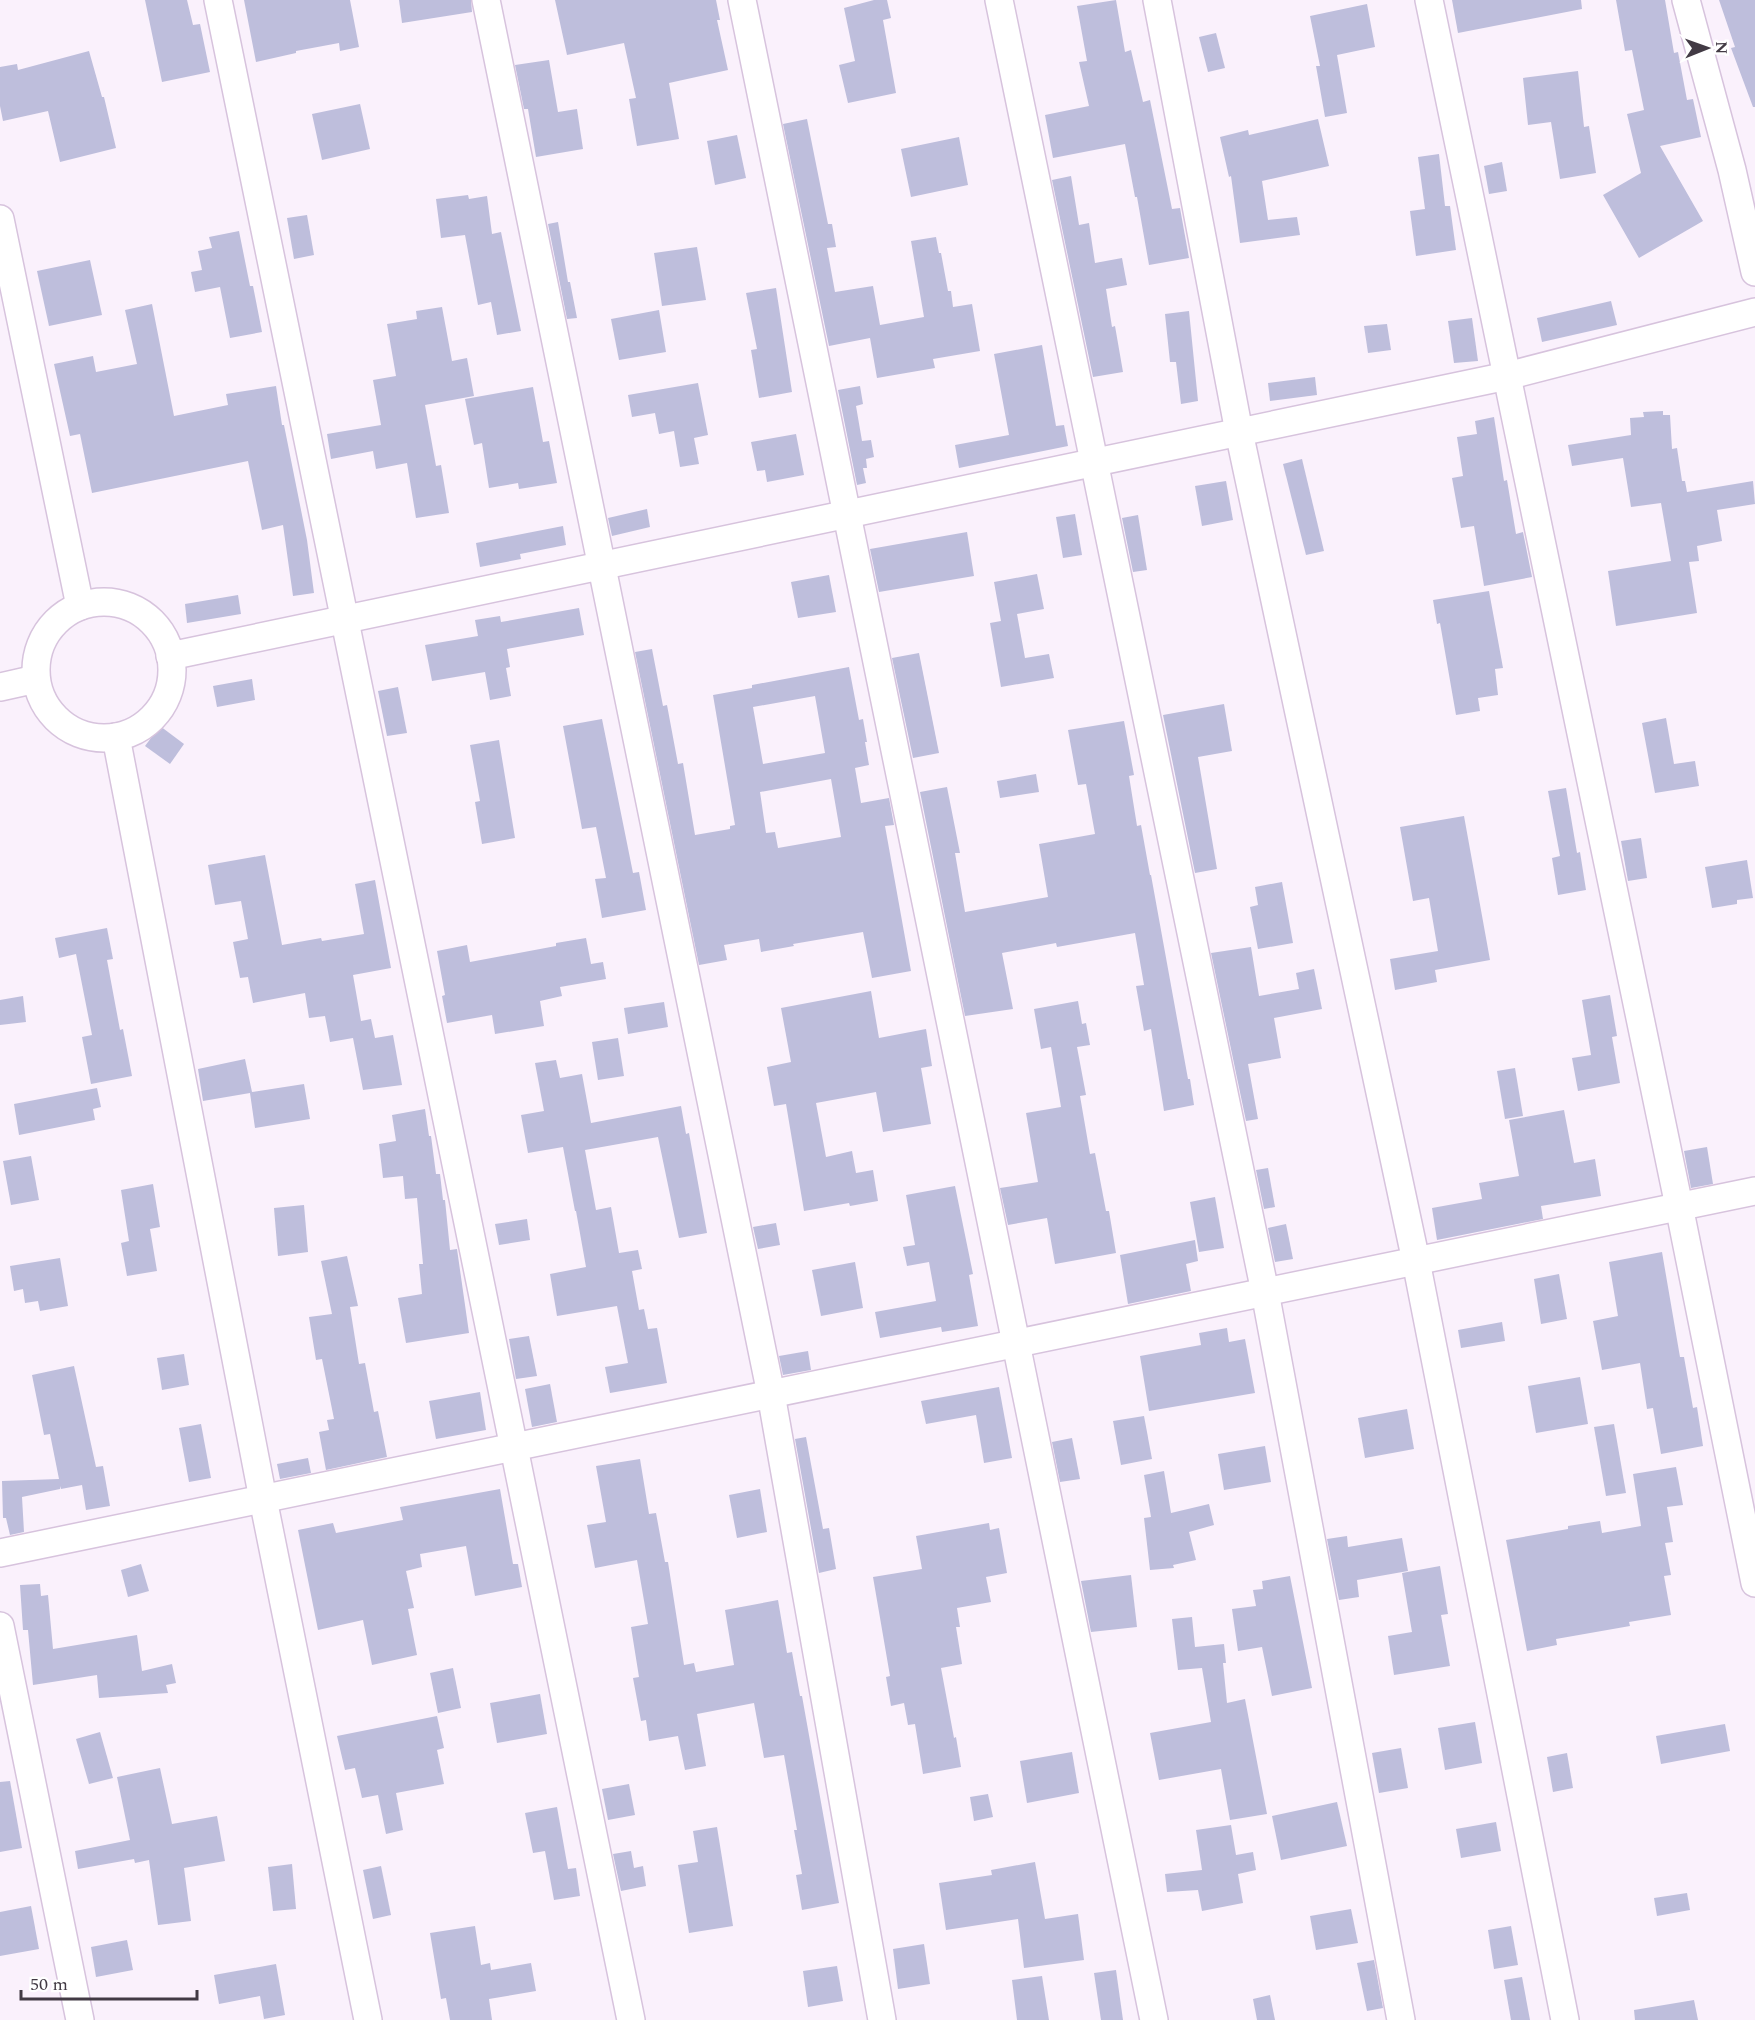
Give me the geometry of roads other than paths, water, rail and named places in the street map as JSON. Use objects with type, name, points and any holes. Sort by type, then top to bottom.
[{"type":"street","points":[[218,0],[631,2020]]},
{"type":"street","points":[[486,0],[771,1394],[882,2020]]},
{"type":"street","points":[[742,0],[1154,2020]]},
{"type":"street","points":[[999,0],[1265,1292],[1401,2020]]},
{"type":"street","points":[[1156,0],[1239,432],[1416,1261],[1565,2020]]},
{"type":"street","points":[[1429,0],[1755,1583]]},
{"type":"street","points":[[1686,0],[1744,167],[1755,272]]},
{"type":"street","points":[[0,219],[80,606]]},
{"type":"street","points":[[170,656],[1507,376],[1755,312]]},
{"type":"street","points":[[99,602],[115,603],[143,615],[164,639],[170,656],[170,685],[165,700],[144,724],[131,733],[116,737],[98,738],[80,734],[64,725],[51,713],[41,697],[36,680],[39,648],[56,621],[80,606],[99,602]]},
{"type":"street","points":[[0,687],[36,680]]},
{"type":"street","points":[[116,737],[263,1499],[368,2020]]},
{"type":"street","points":[[0,1553],[1755,1191]]},
{"type":"street","points":[[0,1626],[80,2020]]}]
